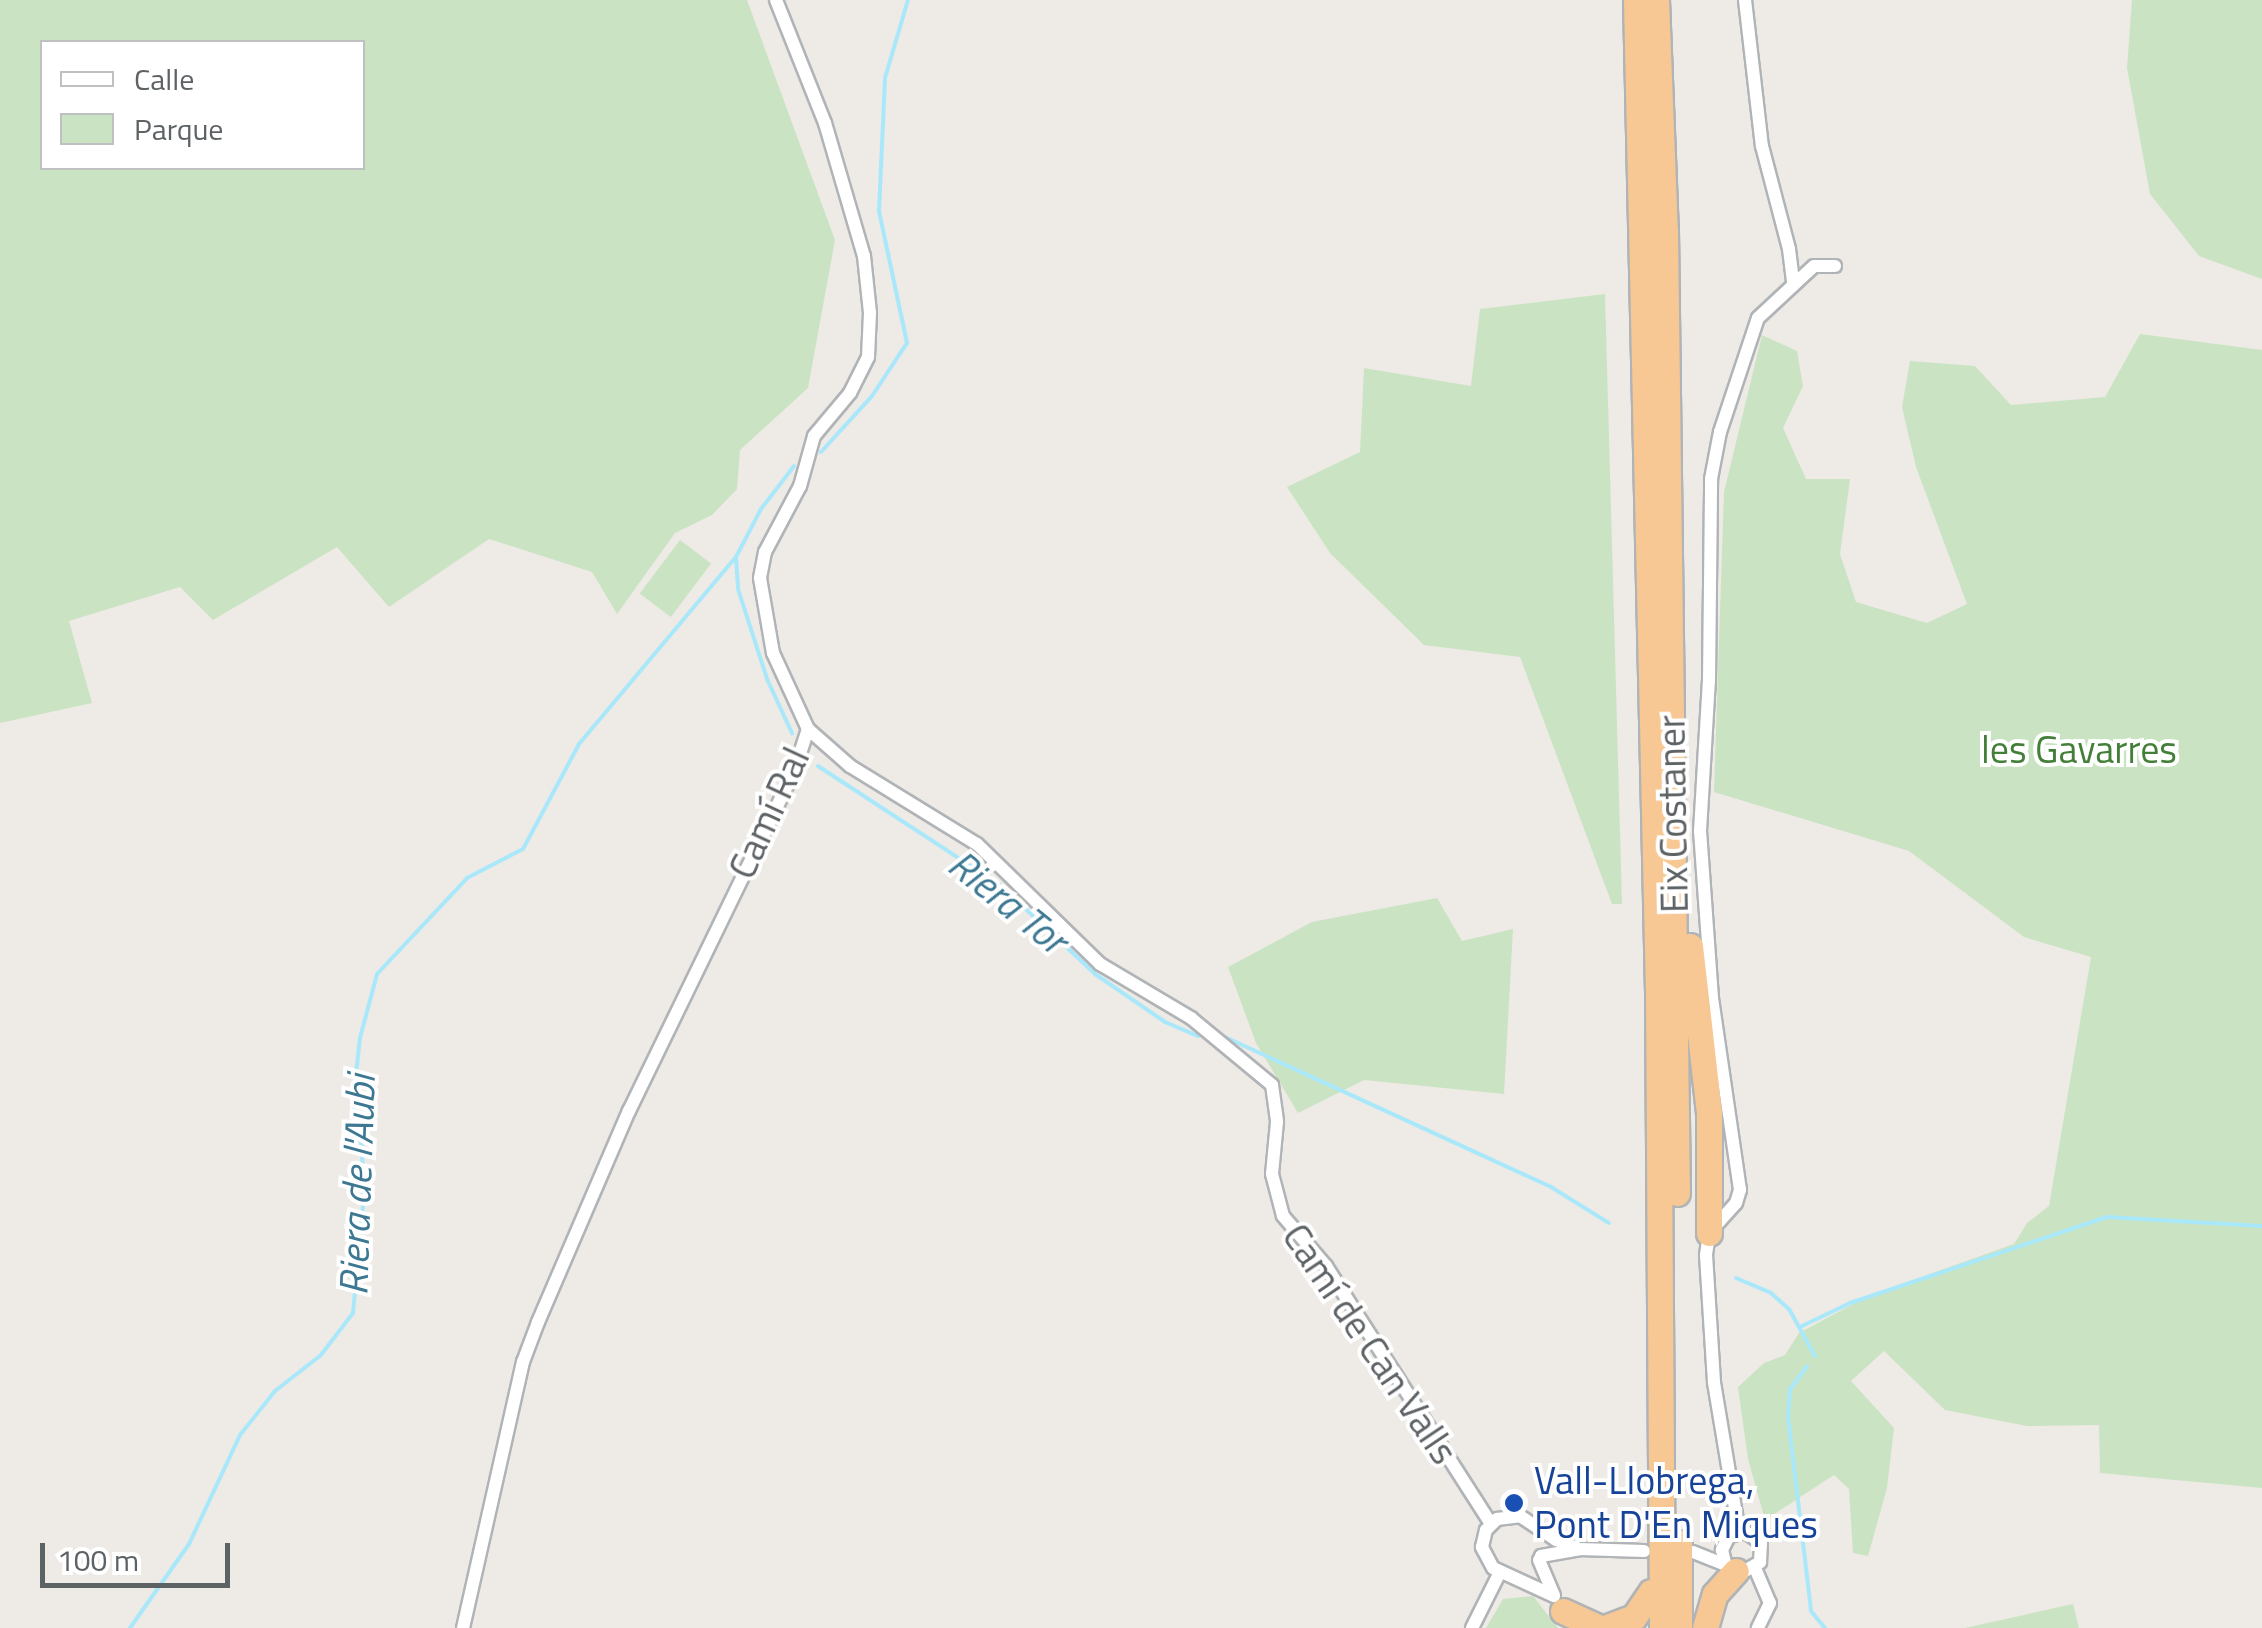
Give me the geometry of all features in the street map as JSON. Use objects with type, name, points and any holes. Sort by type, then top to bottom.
[{"type":"highway","points":[[1626,0],[1628,35],[1640,86]]},
{"type":"highway","points":[[1636,0],[1662,1379],[1662,1628]]},
{"type":"highway","name":"Eix Costaner","points":[[1656,0],[1665,231],[1680,1628]]},
{"type":"highway","points":[[1665,231],[1671,116],[1668,0]]},
{"type":"highway","points":[[1672,758],[1680,784],[1685,908],[1708,1113],[1709,1233]]},
{"type":"highway","points":[[1651,1628],[1653,1482],[1662,1379]]},
{"type":"highway","points":[[1705,1628],[1715,1594],[1738,1567]]},
{"type":"highway","points":[[1564,1612],[1603,1628],[1634,1617],[1651,1592]]},
{"type":"street","name":"Camí Ral","points":[[463,1628],[524,1362],[538,1322],[628,1111],[795,769],[808,729],[773,652],[760,578],[765,552],[800,486],[814,436],[850,393],[868,357],[870,312],[864,256],[836,161],[776,0]]},
{"type":"street","points":[[1745,0],[1762,146],[1793,281]]},
{"type":"street","points":[[1740,1532],[1711,1357],[1709,1233],[1736,1203],[1740,1190],[1712,998],[1700,830],[1708,681],[1711,479],[1720,432],[1758,318],[1793,281],[1814,266],[1835,266]]},
{"type":"street","name":"Camí de Can Valls","points":[[808,729],[850,766],[977,844],[1100,964],[1191,1018],[1272,1084],[1277,1122],[1272,1174],[1283,1216],[1326,1266],[1491,1524]]},
{"type":"street","points":[[1710,1198],[1717,1206],[1736,1203]]},
{"type":"street","points":[[1564,1612],[1516,1575],[1500,1572],[1488,1562],[1482,1547],[1491,1524],[1514,1515],[1578,1549]]},
{"type":"street","points":[[1538,1528],[1540,1558],[1564,1612]]},
{"type":"street","points":[[1740,1532],[1754,1534],[1761,1543],[1762,1556],[1738,1567],[1694,1552],[1724,1542],[1740,1532]]},
{"type":"street","points":[[1724,1542],[1738,1567],[1770,1604],[1758,1628]]},
{"type":"street","points":[[1516,1575],[1540,1558],[1578,1549],[1644,1551]]},
{"type":"street","points":[[1472,1628],[1500,1572]]},
{"type":"green space","points":[[0,0],[747,0],[835,240],[808,388],[740,450],[737,489],[712,515],[675,533],[617,614],[592,572],[489,539],[389,607],[337,547],[213,620],[180,587],[69,621],[92,703],[0,723]]},
{"type":"green space","points":[[2132,0],[2262,0],[2262,279],[2199,256],[2150,194],[2127,68]]},
{"type":"green space","points":[[1605,294],[1622,904],[1612,904],[1520,657],[1424,645],[1330,553],[1287,487],[1360,452],[1364,368],[1471,386],[1480,309]]},
{"type":"green space","name":"les Gavarres","points":[[2140,334],[2262,350],[2262,1488],[2100,1473],[2099,1425],[2027,1426],[1945,1410],[1884,1351],[1851,1381],[1894,1428],[1887,1488],[1868,1556],[1853,1553],[1849,1489],[1834,1475],[1765,1520],[1748,1459],[1738,1387],[1764,1363],[1785,1355],[1799,1333],[1868,1296],[2014,1244],[2027,1223],[2049,1206],[2091,957],[2024,937],[1909,851],[1714,792],[1724,492],[1762,335],[1797,351],[1803,386],[1783,428],[1806,479],[1850,479],[1840,554],[1856,602],[1927,623],[1967,604],[1916,467],[1902,407],[1910,361],[1975,366],[2011,405],[2105,397]]},
{"type":"green space","points":[[680,540],[711,563],[671,617],[640,594]]},
{"type":"green space","points":[[1437,898],[1462,941],[1513,929],[1504,1094],[1364,1080],[1298,1113],[1256,1043],[1228,967],[1312,922]]},
{"type":"green space","points":[[1533,1596],[1558,1628],[1486,1628],[1503,1599]]},
{"type":"green space","points":[[2073,1604],[2079,1628],[1965,1628]]},
{"type":"waterway","name":"Riera de l'Aubi","points":[[821,452],[872,396],[907,343],[879,211],[885,78],[908,0]]},
{"type":"waterway","name":"Riera de l'Aubi","points":[[130,1628],[189,1544],[240,1435],[275,1391],[321,1355],[353,1313],[363,1205],[362,1147],[353,1102],[360,1038],[377,974],[467,878],[523,849],[579,744],[736,557],[761,509],[794,466]]},
{"type":"waterway","name":"Riera Tor","points":[[736,558],[738,589],[767,679],[792,733]]},
{"type":"waterway","name":"Riera Tor","points":[[818,766],[1000,885],[1095,974],[1165,1022],[1198,1036]]},
{"type":"waterway","name":"Riera Tor","points":[[1225,1037],[1551,1187],[1609,1223]]},
{"type":"waterway","points":[[1800,1327],[1850,1303],[2107,1217],[2262,1226]]},
{"type":"waterway","name":"Riera Tor","points":[[1736,1278],[1771,1293],[1789,1309],[1815,1356]]},
{"type":"waterway","name":"Riera Tor","points":[[1807,1366],[1790,1389],[1788,1417],[1811,1611],[1825,1628]]},
{"type":"place","name":"Vall-Llobrega, Pont D'En Miques","points":[[1514,1503]]}]
